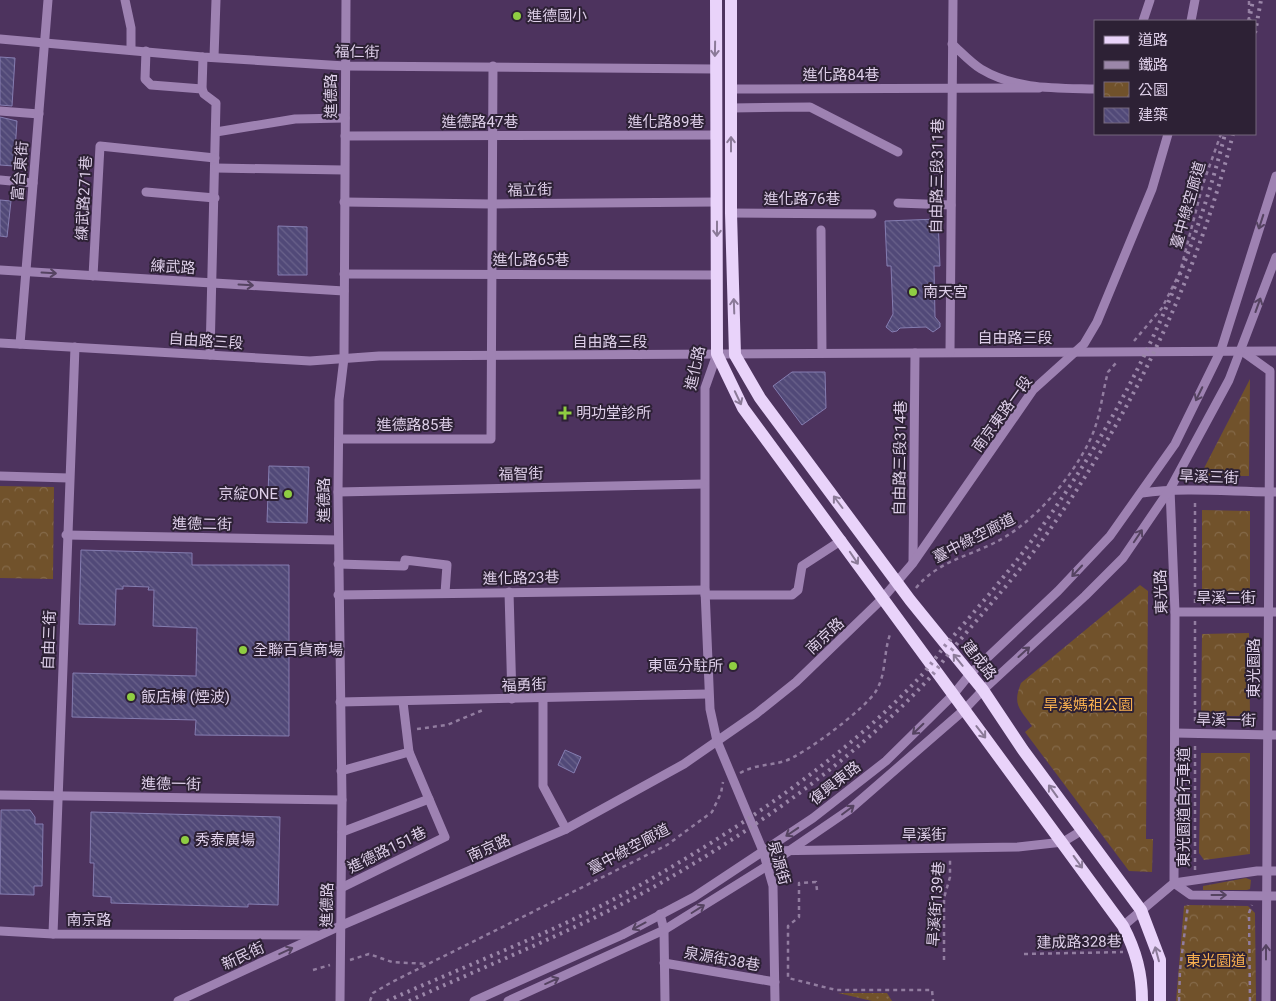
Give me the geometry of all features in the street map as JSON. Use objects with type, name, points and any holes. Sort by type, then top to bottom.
[{"type":"main road","name":"進化路","points":[[716,0],[717,354]]},
{"type":"main road","points":[[732,0],[731,213],[735,355]]},
{"type":"main road","points":[[717,354],[743,408],[842,540],[897,620],[1063,842],[1123,926],[1135,952],[1142,976],[1142,1001]]},
{"type":"main road","name":"建成路","points":[[735,355],[760,398],[910,600],[983,690],[1023,750],[1141,910],[1160,960],[1160,1001]]},
{"type":"street","name":"富台東街","points":[[20,344],[48,0]]},
{"type":"street","points":[[125,0],[131,28],[131,50]]},
{"type":"street","points":[[214,58],[216,0]]},
{"type":"street","name":"進德路","points":[[340,1001],[342,800],[338,492],[339,400],[344,358],[346,0]]},
{"type":"street","name":"自由路三段311巷","points":[[950,352],[953,0]]},
{"type":"street","points":[[1143,20],[1150,0]]},
{"type":"street","points":[[1191,20],[1195,0]]},
{"type":"street","name":"福仁街","points":[[0,39],[214,58],[345,66],[715,69]]},
{"type":"street","points":[[952,44],[981,69],[1017,84],[1038,88],[1094,89]]},
{"type":"street","points":[[146,52],[144,79],[151,85],[202,89]]},
{"type":"street","points":[[203,57],[202,89],[204,94],[216,103],[210,355]]},
{"type":"street","points":[[491,356],[492,66]]},
{"type":"street","name":"進化路84巷","points":[[731,89],[1038,88]]},
{"type":"street","points":[[731,108],[810,107],[898,152]]},
{"type":"street","points":[[0,111],[39,114]]},
{"type":"street","points":[[216,132],[295,119],[345,118]]},
{"type":"street","name":"進德路47巷","points":[[345,136],[616,135]]},
{"type":"street","name":"進化路89巷","points":[[616,135],[716,135]]},
{"type":"street","name":"南京東路一段","points":[[910,567],[1033,390],[1084,344],[1097,322],[1152,189],[1168,135]]},
{"type":"street","name":"練武路271巷","points":[[93,276],[100,146],[216,158]]},
{"type":"street","points":[[215,168],[344,170]]},
{"type":"street","points":[[1142,493],[1175,444],[1220,350],[1276,176]]},
{"type":"street","points":[[0,180],[33,183]]},
{"type":"street","points":[[146,192],[214,198]]},
{"type":"street","name":"福立街","points":[[344,202],[491,204],[716,202]]},
{"type":"street","points":[[898,203],[951,205]]},
{"type":"street","name":"進化路76巷","points":[[731,213],[872,214]]},
{"type":"street","points":[[821,230],[822,353]]},
{"type":"street","points":[[1170,489],[1229,380],[1242,351],[1276,257]]},
{"type":"street","name":"練武路","points":[[0,270],[344,291]]},
{"type":"street","name":"進化路65巷","points":[[344,274],[717,275]]},
{"type":"street","name":"自由路三段","points":[[0,343],[310,362],[344,358],[491,356],[1276,351]]},
{"type":"street","name":"自由三街","points":[[53,934],[66,535],[75,347]]},
{"type":"street","name":"東光園路","points":[[1242,351],[1270,371],[1272,492],[1272,870],[1266,896],[1266,1001]]},
{"type":"street","name":"自由路三段314巷","points":[[910,567],[915,352]]},
{"type":"street","name":"進化路","points":[[717,354],[706,388],[704,484],[708,694],[717,741]]},
{"type":"street","name":"進德路85巷","points":[[339,439],[491,439],[491,356]]},
{"type":"street","points":[[0,476],[69,478]]},
{"type":"street","name":"福智街","points":[[338,492],[704,484]]},
{"type":"street","name":"旱溪三街","points":[[1142,493],[1170,489],[1195,492],[1272,492]]},
{"type":"street","name":"復興東路","points":[[508,1001],[664,930],[767,866],[849,810],[964,710],[1123,558],[1170,489]]},
{"type":"street","name":"東光路","points":[[1170,489],[1175,612],[1174,884]]},
{"type":"street","name":"復興東路","points":[[474,1001],[622,935],[694,897],[853,789],[886,761],[952,695],[970,674],[1058,591],[1110,536],[1142,493]]},
{"type":"street","name":"進德二街","points":[[66,535],[338,540]]},
{"type":"street","name":"進化路23巷","points":[[338,595],[509,592],[705,592],[792,595],[798,590],[802,566],[842,540]]},
{"type":"street","points":[[338,564],[404,566],[405,560],[411,559],[447,565],[445,593]]},
{"type":"street","name":"南京路","points":[[0,931],[53,934],[320,935],[566,830],[668,773],[717,741],[785,691],[882,599],[910,567]]},
{"type":"street","points":[[509,592],[512,699]]},
{"type":"street","name":"旱溪二街","points":[[1175,612],[1272,612]]},
{"type":"street","name":"福勇街","points":[[340,702],[502,700],[708,694]]},
{"type":"street","points":[[543,698],[544,786],[566,830]]},
{"type":"street","points":[[342,832],[429,799],[409,752],[403,702]]},
{"type":"street","name":"旱溪一街","points":[[1176,733],[1272,735]]},
{"type":"street","name":"泉源街","points":[[717,741],[763,851],[774,896],[775,1001]]},
{"type":"street","points":[[341,771],[409,752]]},
{"type":"street","name":"進德一街","points":[[0,796],[342,800]]},
{"type":"street","name":"進德路151巷","points":[[341,888],[446,837],[429,799]]},
{"type":"street","name":"旱溪街","points":[[763,851],[1018,847],[1063,842],[1082,830]]},
{"type":"street","points":[[1123,926],[1174,884],[1196,879],[1272,870]]},
{"type":"street","points":[[1174,884],[1191,895],[1276,896]]},
{"type":"street","points":[[660,914],[664,930],[664,1001]]},
{"type":"street","name":"新民街","points":[[178,1001],[320,935]]},
{"type":"street","name":"泉源街38巷","points":[[664,963],[775,982]]},
{"type":"path","points":[[1249,0],[1249,20]]},
{"type":"path","name":"臺中綠空廊道","points":[[910,600],[912,593],[925,577],[937,568],[1016,532],[1045,502],[1078,461],[1090,440],[1108,372],[1162,308],[1180,272],[1203,184],[1221,135]]},
{"type":"path","name":"東光園道自行車道","points":[[1195,492],[1196,879]]},
{"type":"path","points":[[733,776],[765,763],[784,761],[802,752],[867,702],[877,691],[884,671],[886,644],[897,620]]},
{"type":"path","points":[[408,730],[447,725],[469,717],[502,700]]},
{"type":"path","name":"臺中綠空廊道","points":[[370,1001],[373,993],[428,964],[667,845],[712,812],[721,793],[723,780],[733,776]]},
{"type":"path","name":"旱溪街139巷","points":[[944,960],[944,898],[950,877],[950,848]]},
{"type":"path","points":[[817,890],[816,882],[799,883],[799,917],[788,926],[788,978],[836,990],[932,990],[933,1001]]},
{"type":"path","points":[[1179,1001],[1184,932],[1191,895]]},
{"type":"path","points":[[1250,1001],[1249,912],[1256,895]]},
{"type":"path","name":"建成路328巷","points":[[1024,954],[1135,952]]},
{"type":"path","points":[[369,954],[392,962],[428,964]]},
{"type":"green space","points":[[1250,379],[1249,476],[1200,476]]},
{"type":"green space","points":[[0,486],[54,487],[53,579],[0,578]]},
{"type":"green space","points":[[1202,510],[1250,511],[1250,591],[1202,592]]},
{"type":"green space","name":"旱溪媽祖公園","points":[[1140,585],[1148,591],[1146,839],[1153,839],[1152,872],[1129,871],[1025,732],[1032,726],[1017,702],[1021,683]]},
{"type":"green space","points":[[1249,633],[1250,716],[1201,716],[1202,634]]},
{"type":"green space","points":[[1201,753],[1250,753],[1250,854],[1204,860],[1199,853]]},
{"type":"green space","points":[[1246,878],[1251,880],[1250,889],[1247,890],[1203,890],[1203,886]]},
{"type":"green space","name":"東光園道","points":[[1184,906],[1248,906],[1255,913],[1256,1001],[1176,1001]]},
{"type":"green space","points":[[838,993],[887,993],[892,1001],[872,1001]]},
{"type":"building","points":[[0,57],[15,58],[12,106],[0,105]]},
{"type":"building","points":[[0,117],[17,121],[14,166],[0,165]]},
{"type":"building","points":[[0,200],[11,201],[7,237],[0,236]]},
{"type":"building","name":"南天宮","points":[[938,219],[940,266],[934,266],[935,317],[940,323],[940,327],[933,332],[926,327],[900,328],[892,332],[886,327],[893,314],[891,266],[887,266],[885,221]]},
{"type":"building","points":[[278,226],[307,227],[307,275],[278,275]]},
{"type":"building","points":[[792,372],[825,372],[826,408],[802,425],[773,386]]},
{"type":"building","name":"京綻ONE","points":[[269,466],[309,467],[307,523],[267,522]]},
{"type":"building","points":[[81,550],[192,553],[192,565],[289,565],[289,736],[195,735],[196,720],[72,717],[73,673],[196,676],[197,628],[153,626],[154,590],[148,590],[149,587],[123,586],[123,589],[116,589],[115,625],[79,624]]},
{"type":"building","points":[[565,750],[581,757],[574,773],[558,765]]},
{"type":"building","points":[[1,810],[30,810],[35,817],[35,824],[43,824],[42,886],[34,886],[34,895],[0,894]]},
{"type":"building","points":[[91,812],[280,817],[278,905],[248,904],[248,907],[111,903],[111,897],[93,896],[94,863],[90,863]]},
{"type":"railway","points":[[1249,20],[1253,0]]},
{"type":"railway","points":[[1256,28],[1261,0]]},
{"type":"railway","points":[[387,1001],[591,911],[690,856],[760,811],[828,761],[860,735],[927,670],[1028,546],[1070,487],[1099,440],[1151,342],[1173,291],[1193,240],[1225,135]]},
{"type":"railway","points":[[409,1001],[598,916],[694,863],[798,794],[863,742],[927,680],[1013,578],[1046,535],[1106,442],[1133,393],[1181,292],[1201,240],[1233,135]]},
{"type":"place","name":"進德國小","points":[[517,16]]},
{"type":"place","name":"南天宮","points":[[913,292]]},
{"type":"place","name":"明功堂診所","points":[[565,413]]},
{"type":"place","name":"京綻ONE","points":[[288,494]]},
{"type":"place","name":"全聯百貨商場","points":[[243,650]]},
{"type":"place","name":"東區分駐所","points":[[733,666]]},
{"type":"place","name":"飯店棟 (煙波)","points":[[131,697]]},
{"type":"place","name":"秀泰廣場","points":[[185,840]]}]
